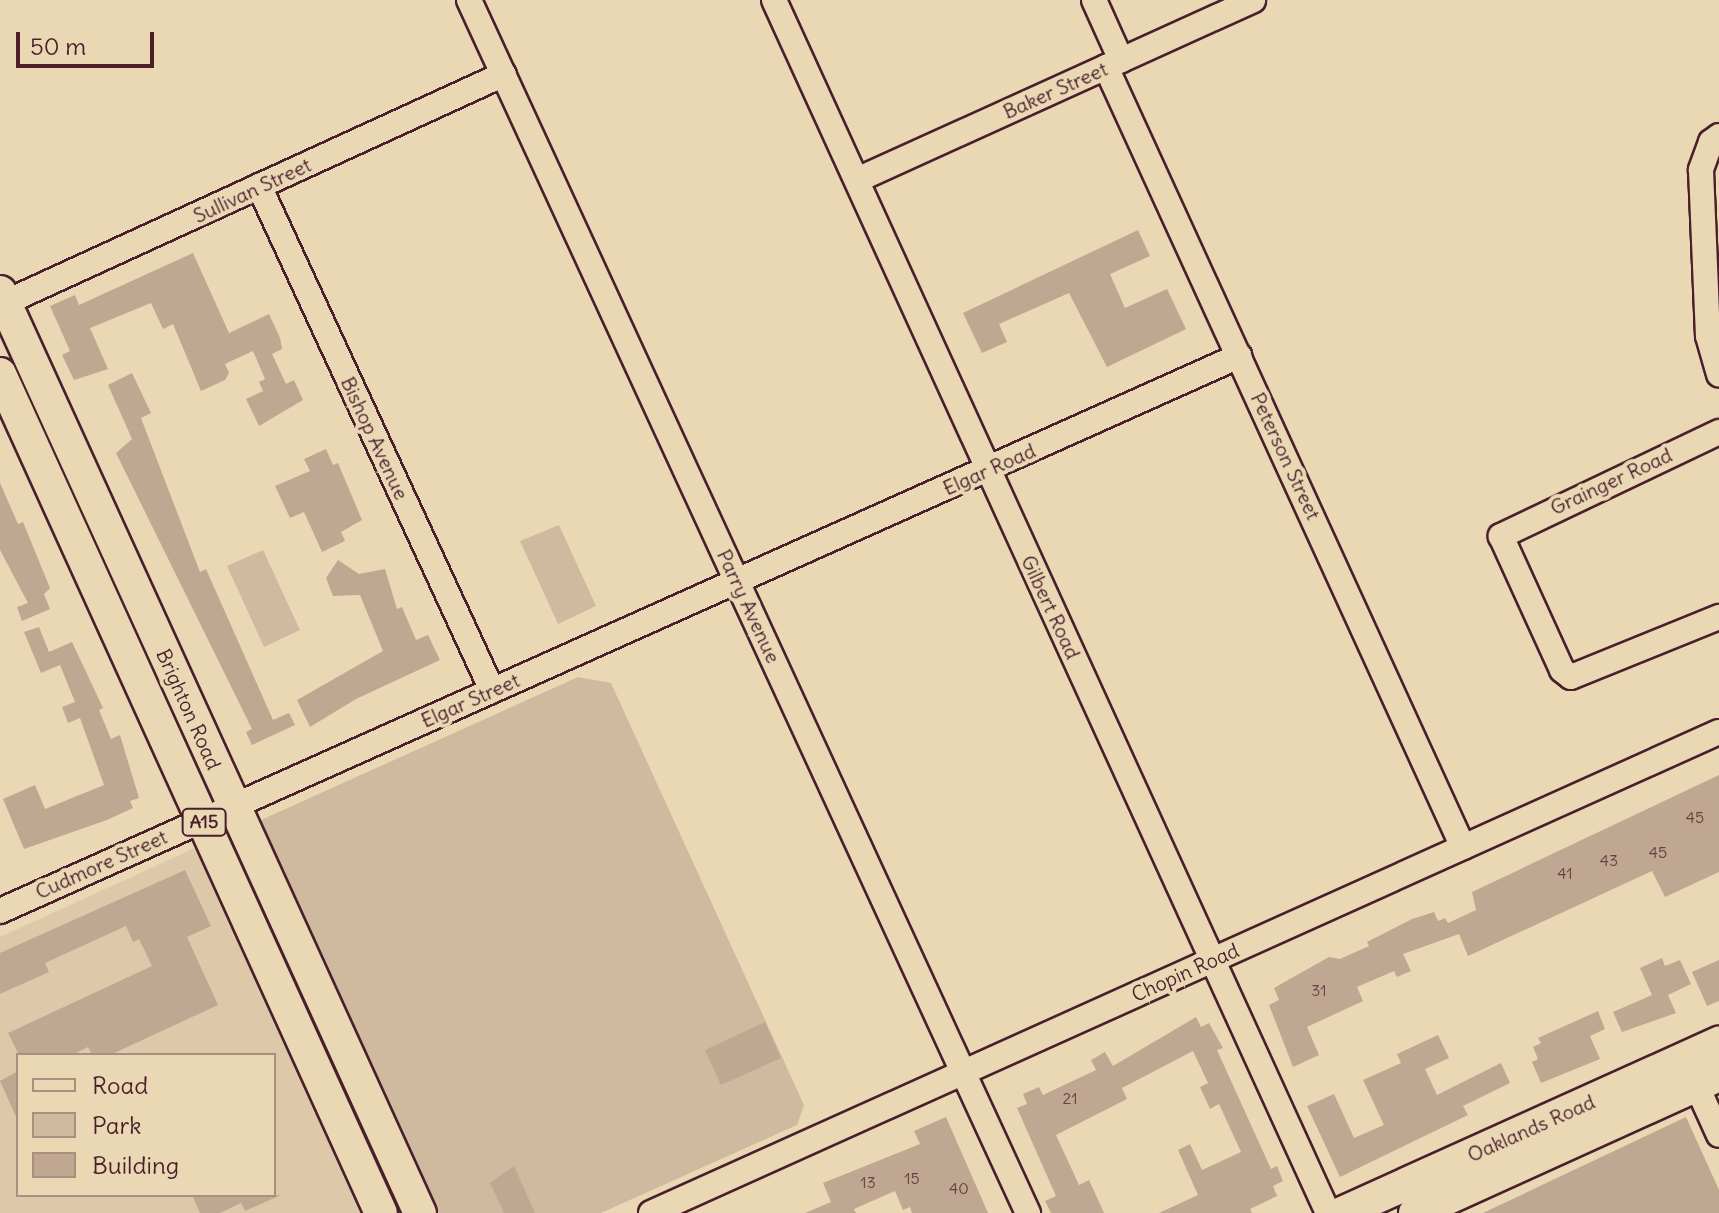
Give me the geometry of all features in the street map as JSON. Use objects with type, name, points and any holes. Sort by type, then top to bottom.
[{"type":"main road","name":"Brighton Road","points":[[2,300],[420,1213]]},
{"type":"main road","name":"Brighton Road","points":[[0,374],[381,1213]]},
{"type":"main road","name":"Oaklands Road","points":[[1415,1213],[1700,1073],[1719,1043]]},
{"type":"main road","name":"Oaklands Road","points":[[1342,1213],[1700,1073]]},
{"type":"street","name":"Parry Avenue","points":[[469,0],[1028,1213]]},
{"type":"street","name":"Gilbert Road","points":[[774,0],[1328,1213]]},
{"type":"street","name":"Peterson Street","points":[[1094,0],[1114,64],[1239,356],[1463,847]]},
{"type":"street","name":"Baker Street","points":[[857,180],[1253,0]]},
{"type":"street","name":"Sullivan Street","points":[[2,300],[504,74]]},
{"type":"street","points":[[1719,136],[1711,142],[1701,170],[1708,336],[1719,374]]},
{"type":"street","name":"Bishop Avenue","points":[[259,186],[492,690]]},
{"type":"street","name":"Elgar Road","points":[[738,582],[1239,356]]},
{"type":"street","name":"Grainger Road","points":[[1719,432],[1503,530],[1503,543],[1562,670],[1571,677],[1719,617]]},
{"type":"street","name":"Elgar Street","points":[[202,819],[738,582]]},
{"type":"street","name":"Chopin Road","points":[[651,1213],[962,1070],[1719,732]]},
{"type":"street","name":"Cudmore Street","points":[[0,911],[202,819]]},
{"type":"street","points":[[1700,1073],[1719,1135]]},
{"type":"shaded area","points":[[199,846],[367,1213],[0,1213],[0,937]]},
{"type":"green space","points":[[559,525],[596,606],[558,624],[520,541]]},
{"type":"green space","points":[[263,550],[300,630],[264,647],[227,566]]},
{"type":"green space","points":[[578,677],[611,683],[804,1105],[797,1125],[601,1213],[439,1213],[261,820]]},
{"type":"building","points":[[1138,230],[1150,256],[1110,274],[1125,308],[1167,289],[1186,329],[1107,367],[1069,293],[999,324],[1007,342],[982,353],[963,313]]},
{"type":"building","points":[[193,253],[229,333],[269,314],[280,338],[282,349],[272,354],[286,384],[294,380],[303,400],[259,426],[246,399],[263,391],[259,382],[265,379],[253,351],[225,364],[229,373],[225,380],[201,391],[173,324],[163,329],[151,303],[90,328],[108,369],[74,380],[62,355],[70,351],[50,306],[75,295],[79,305]]},
{"type":"building","points":[[132,373],[151,413],[141,418],[200,572],[206,569],[273,720],[289,713],[295,725],[252,745],[246,732],[252,729],[116,453],[132,439],[108,385]]},
{"type":"building","points":[[326,449],[333,465],[338,463],[362,520],[341,532],[345,541],[322,552],[304,512],[290,518],[275,486],[310,471],[304,459]]},
{"type":"building","points":[[0,483],[18,524],[23,522],[50,588],[44,594],[50,609],[22,621],[17,607],[28,603],[0,550]]},
{"type":"building","points":[[338,560],[359,574],[385,569],[397,609],[402,607],[416,640],[428,635],[440,660],[356,699],[310,727],[297,700],[383,651],[360,595],[333,596],[326,578]]},
{"type":"building","points":[[39,627],[49,652],[72,642],[103,708],[99,710],[111,739],[120,735],[139,798],[130,801],[133,808],[107,820],[24,849],[3,799],[35,785],[45,809],[104,785],[80,718],[68,723],[62,707],[75,702],[60,665],[41,673],[24,632]]},
{"type":"building","points":[[1719,775],[1719,872],[1665,897],[1652,871],[1468,956],[1459,934],[1403,954],[1411,971],[1397,977],[1394,971],[1357,987],[1363,1001],[1307,1027],[1319,1055],[1293,1067],[1269,1005],[1279,1000],[1274,988],[1329,957],[1340,959],[1369,946],[1367,942],[1412,919],[1434,912],[1438,921],[1445,918],[1448,923],[1476,910],[1472,892]]},
{"type":"building","points":[[185,870],[211,926],[187,937],[218,1005],[114,1053],[91,1053],[88,1047],[76,1053],[18,1053],[8,1033],[152,966],[139,939],[133,942],[126,926],[45,963],[49,972],[0,994],[0,953]]},
{"type":"building","points":[[1662,958],[1665,966],[1680,960],[1691,984],[1668,995],[1676,1013],[1622,1032],[1613,1012],[1652,995],[1640,968]]},
{"type":"building","points":[[1719,960],[1719,1001],[1707,1006],[1692,972]]},
{"type":"building","points":[[1598,1011],[1605,1029],[1590,1036],[1600,1059],[1541,1083],[1532,1062],[1538,1059],[1533,1047],[1541,1043],[1538,1038]]},
{"type":"building","points":[[1196,1017],[1201,1027],[1209,1023],[1223,1048],[1217,1050],[1271,1169],[1277,1166],[1283,1181],[1273,1186],[1277,1196],[1250,1209],[1252,1213],[1159,1213],[1198,1195],[1178,1150],[1190,1144],[1202,1170],[1241,1152],[1219,1104],[1210,1109],[1200,1087],[1208,1083],[1193,1051],[1122,1088],[1127,1099],[1056,1135],[1079,1185],[1089,1180],[1104,1213],[1051,1213],[1045,1201],[1056,1196],[1017,1108],[1027,1104],[1023,1094],[1039,1087],[1043,1095],[1096,1070],[1091,1060],[1105,1052],[1113,1066]]},
{"type":"building","points":[[765,1022],[781,1058],[721,1085],[705,1050]]},
{"type":"building","points":[[1438,1035],[1449,1058],[1425,1069],[1437,1095],[1501,1063],[1510,1083],[1463,1106],[1468,1115],[1340,1177],[1307,1106],[1334,1094],[1354,1138],[1384,1125],[1363,1080],[1401,1063],[1397,1054]]},
{"type":"building","points":[[16,1072],[16,1117],[0,1081]]},
{"type":"building","points":[[946,1117],[988,1213],[912,1213],[910,1207],[903,1210],[895,1191],[854,1209],[856,1213],[805,1213],[831,1202],[823,1183],[920,1144],[914,1131]]},
{"type":"building","points":[[1686,1117],[1719,1190],[1719,1213],[1483,1213]]},
{"type":"building","points":[[514,1166],[535,1213],[504,1213],[490,1183]]},
{"type":"building","points":[[281,1195],[245,1211],[241,1203],[220,1213],[200,1213],[193,1197]]}]
